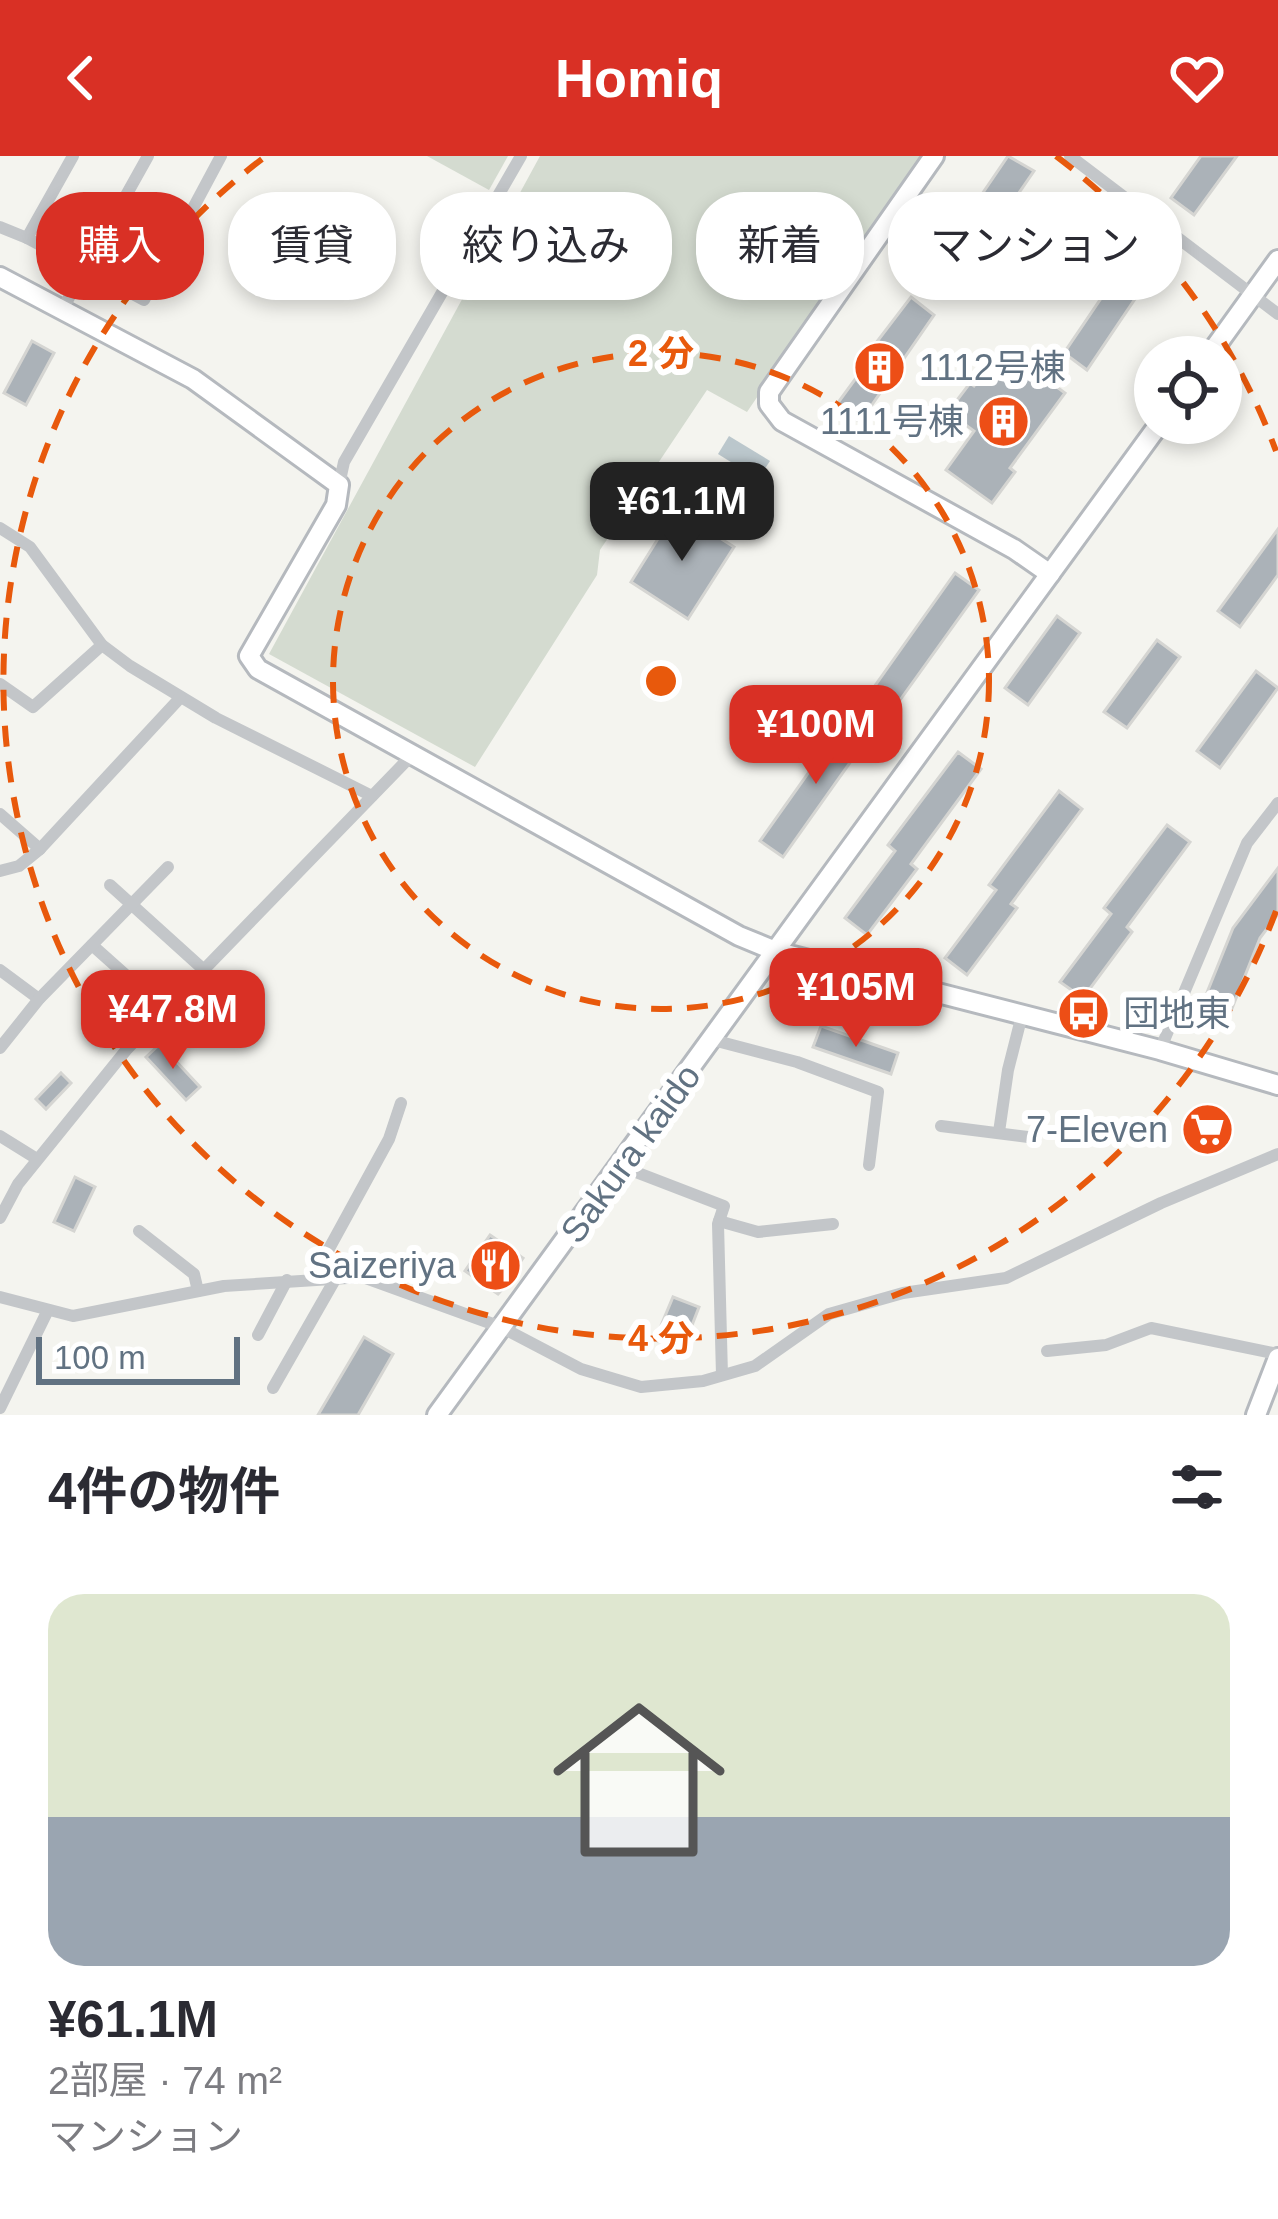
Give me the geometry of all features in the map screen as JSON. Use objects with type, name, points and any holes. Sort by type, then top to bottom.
[{"type":"street","points":[[27,238],[73,156]]},
{"type":"street","points":[[128,192],[148,156]]},
{"type":"street","points":[[202,192],[221,156]]},
{"type":"street","points":[[521,156],[344,462],[336,506],[249,656],[251,662],[688,910],[778,952],[1278,1085]]},
{"type":"street","points":[[934,156],[770,392],[769,404],[782,421],[1014,549],[1050,574]]},
{"type":"street","points":[[1070,156],[1278,314]]},
{"type":"street","points":[[0,227],[36,242]]},
{"type":"street","points":[[1223,336],[1278,260]]},
{"type":"street","points":[[0,277],[193,379],[339,485]]},
{"type":"street","points":[[62,310],[67,300]]},
{"type":"street","name":"Sakura kaido","points":[[437,1415],[1145,444]]},
{"type":"street","points":[[0,527],[30,548],[102,645],[179,698],[372,796]]},
{"type":"street","points":[[0,706],[6,688],[33,707],[102,645]]},
{"type":"street","points":[[0,871],[19,866],[40,849],[179,698]]},
{"type":"street","points":[[0,1217],[18,1184],[127,1049],[413,754]]},
{"type":"street","points":[[1160,1050],[1246,843],[1278,803]]},
{"type":"street","points":[[0,814],[40,849]]},
{"type":"street","points":[[0,1048],[39,999],[168,867]]},
{"type":"street","points":[[110,885],[204,970]]},
{"type":"street","points":[[92,945],[166,1011]]},
{"type":"street","points":[[0,970],[39,999]]},
{"type":"street","points":[[999,1132],[1022,1015]]},
{"type":"street","points":[[713,1040],[797,1062],[878,1092],[869,1165]]},
{"type":"street","points":[[313,1278],[388,1139],[401,1103]]},
{"type":"street","points":[[941,1126],[1036,1138]]},
{"type":"street","points":[[0,1136],[37,1159]]},
{"type":"street","points":[[0,1297],[74,1316],[198,1291],[287,1280],[337,1276],[378,1281],[501,1327],[581,1369],[641,1387],[755,1366],[830,1314],[903,1293],[1006,1278],[1161,1203],[1278,1154]]},
{"type":"street","points":[[620,1166],[724,1206],[719,1221],[722,1375]]},
{"type":"street","points":[[719,1221],[758,1232],[833,1224]]},
{"type":"street","points":[[139,1231],[194,1274],[198,1291]]},
{"type":"street","points":[[273,1388],[337,1276]]},
{"type":"street","points":[[258,1335],[287,1280]]},
{"type":"street","points":[[0,1408],[48,1310]]},
{"type":"street","points":[[1047,1352],[1106,1346],[1151,1328],[1278,1356],[1256,1415]]},
{"type":"shaded area","points":[[427,156],[508,156],[489,190]]},
{"type":"shaded area","points":[[540,156],[921,156],[897,192],[888,192],[888,205],[864,240],[864,192],[696,192],[696,300],[823,300],[747,412],[707,390],[600,550],[597,575],[475,767],[269,654],[462,300],[672,300],[672,192],[520,192]]},
{"type":"shaded area","points":[[729,436],[770,461],[758,479],[718,454]]},
{"type":"shaded area","points":[[709,465],[750,490],[738,508],[698,483]]},
{"type":"building","points":[[1008,156],[1034,171],[1020,192],[983,192]]},
{"type":"building","points":[[1201,156],[1237,156],[1194,215],[1182,206],[1182,192],[1175,192]]},
{"type":"building","name":"1112号棟","points":[[909,300],[934,315],[860,422],[837,404],[870,359],[866,356]]},
{"type":"building","points":[[1100,300],[1134,300],[1087,370],[1064,353]]},
{"type":"building","points":[[32,341],[54,353],[26,405],[4,393]]},
{"type":"building","name":"1111号棟","points":[[1003,347],[1065,393],[1010,468],[1015,472],[992,503],[946,470],[974,431],[948,412]]},
{"type":"building","points":[[676,510],[734,547],[688,619],[631,582]]},
{"type":"building","points":[[1278,529],[1278,575],[1240,627],[1218,611]]},
{"type":"building","points":[[955,573],[979,590],[890,714],[867,697]]},
{"type":"building","points":[[1057,616],[1080,633],[1028,705],[1005,688]]},
{"type":"building","points":[[1157,640],[1180,657],[1127,728],[1104,712]]},
{"type":"building","points":[[1256,671],[1278,688],[1220,768],[1197,751]]},
{"type":"building","points":[[848,717],[871,733],[783,857],[760,841]]},
{"type":"building","points":[[958,752],[981,769],[911,864],[917,869],[867,935],[845,918],[895,851],[888,845]]},
{"type":"building","points":[[1059,791],[1082,809],[1011,904],[1017,908],[967,975],[945,958],[996,890],[989,885]]},
{"type":"building","points":[[1167,825],[1190,842],[1127,927],[1132,932],[1083,998],[1060,982],[1111,914],[1104,908]]},
{"type":"building","points":[[1278,868],[1278,914],[1260,938],[1225,1026],[1198,1015],[1233,928]]},
{"type":"building","points":[[821,1026],[898,1053],[891,1074],[813,1047]]},
{"type":"building","points":[[160,1044],[200,1087],[186,1100],[146,1057]]},
{"type":"building","points":[[61,1073],[71,1083],[46,1109],[36,1099]]},
{"type":"building","name":"7-Eleven","points":[[1189,1116],[1228,1121],[1225,1142],[1187,1137]]},
{"type":"building","points":[[75,1177],[95,1187],[74,1231],[54,1222]]},
{"type":"building","points":[[490,1235],[523,1258],[516,1268],[519,1271],[498,1294],[465,1271]]},
{"type":"building","points":[[673,1297],[699,1307],[682,1351],[655,1340]]},
{"type":"building","points":[[364,1337],[393,1354],[358,1415],[318,1415]]},
{"type":"place","name":"1112号棟","points":[[880,367]]},
{"type":"place","name":"1111号棟","points":[[1003,421]]},
{"type":"place","name":"団地東","points":[[1084,1013]]},
{"type":"place","name":"7-Eleven","points":[[1207,1129]]},
{"type":"place","name":"Saizeriya","points":[[495,1265]]}]
